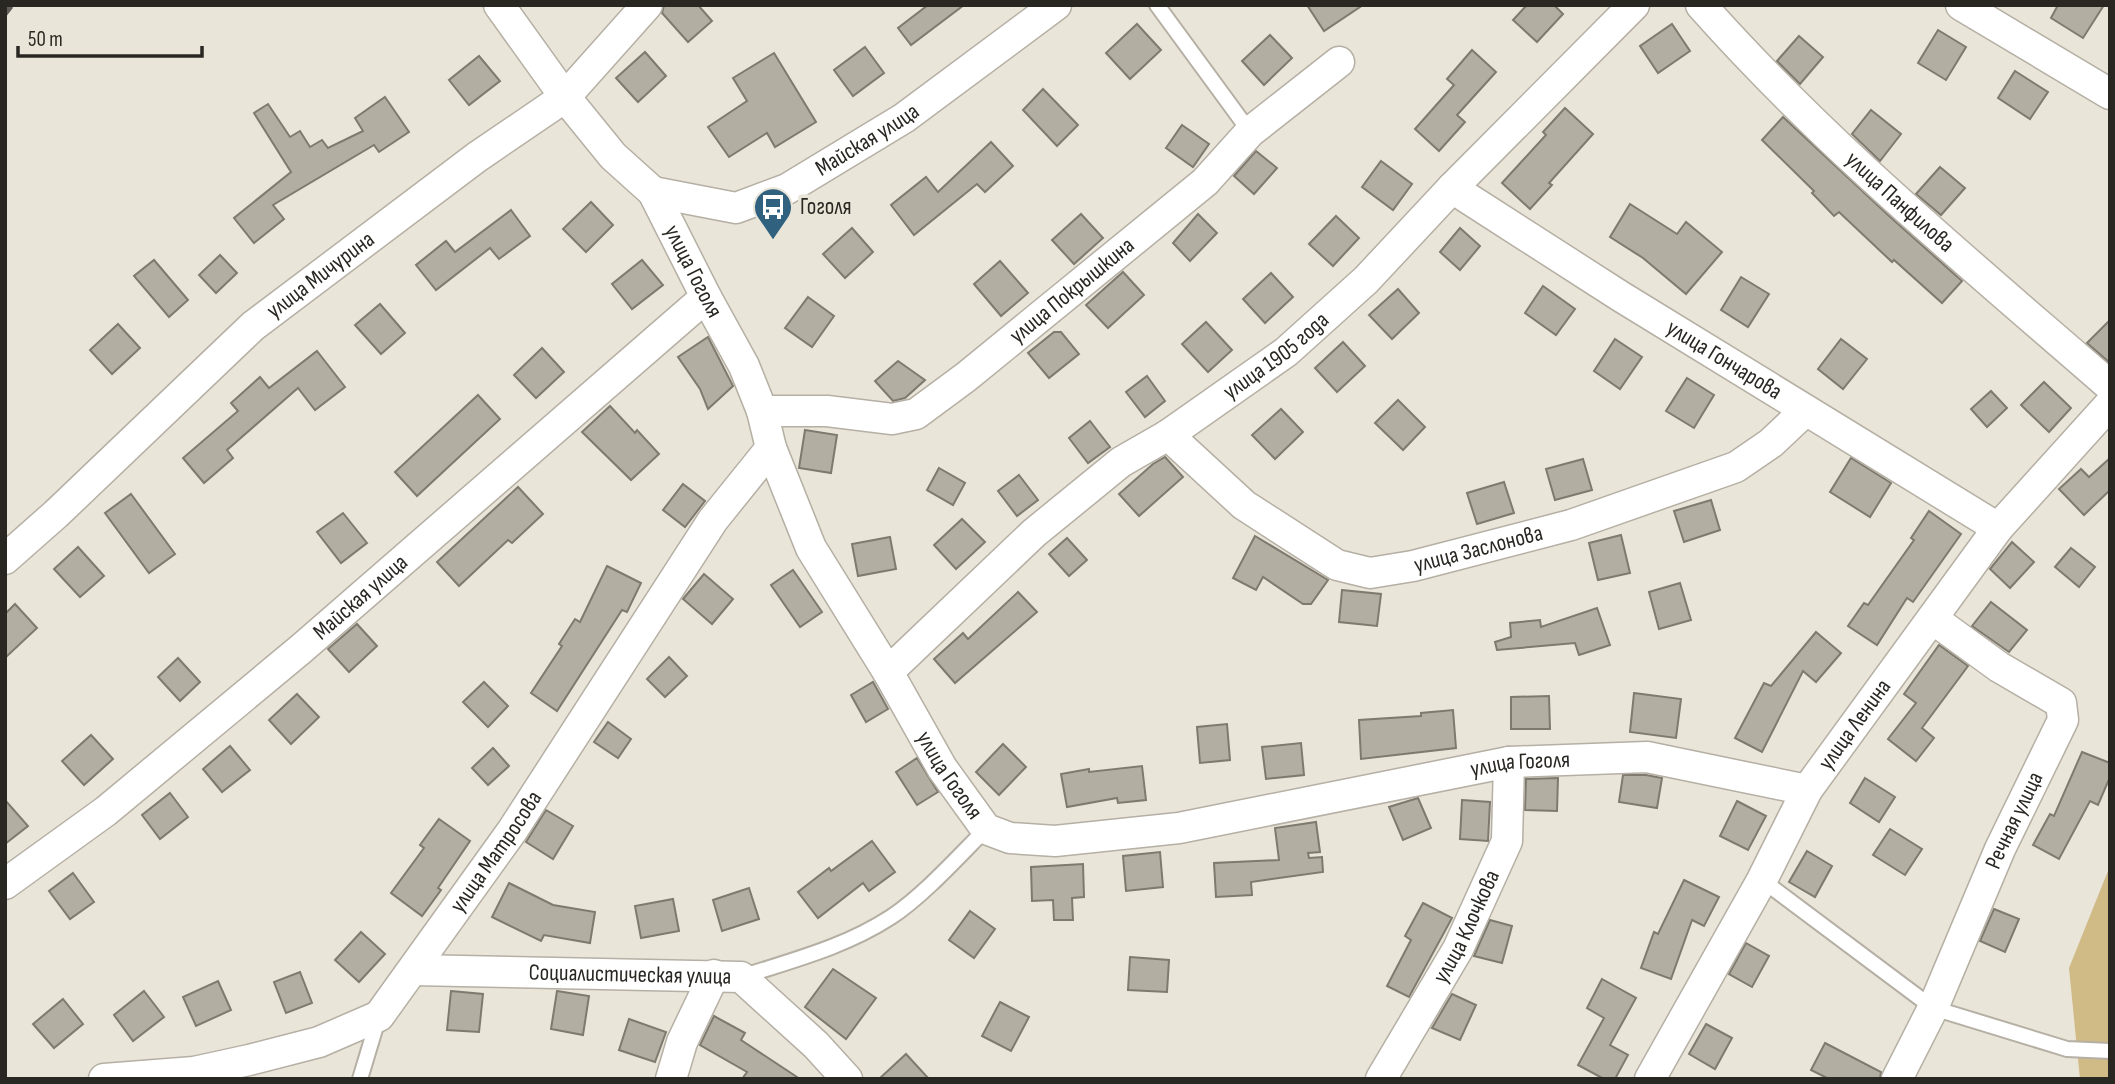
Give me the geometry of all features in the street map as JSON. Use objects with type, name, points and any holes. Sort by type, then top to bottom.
[{"type":"street","name":"улица Гоголя","points":[[499,5],[565,97],[613,156],[653,192],[744,366],[762,411],[771,448],[811,548],[888,672],[942,768],[986,829],[1010,838],[1055,841],[1179,828],[1509,762],[1647,757],[1807,790]]},
{"type":"street","name":"улица Мичурина","points":[[5,559],[56,514],[253,326],[477,157],[565,97],[647,5]]},
{"type":"street","name":"Майская улица","points":[[653,192],[736,208],[787,188],[904,118],[1056,5]]},
{"type":"street","name":"улица 1905 года","points":[[888,672],[1034,533],[1121,462],[1168,435],[1286,352],[1366,281],[1452,188],[1634,5]]},
{"type":"street","name":"улица Панфилова","points":[[1701,5],[1756,66],[1879,184],[2110,386]]},
{"type":"street","points":[[1961,5],[2110,94]]},
{"type":"street","name":"улица Покрышкина","points":[[762,411],[827,411],[892,419],[916,414],[966,377],[1205,182],[1250,132],[1339,62]]},
{"type":"street","name":"улица Гончарова","points":[[1452,188],[1620,296],[1997,528]]},
{"type":"street","name":"Майская улица","points":[[5,884],[106,811],[301,649],[706,297]]},
{"type":"street","name":"улица Ленина","points":[[1650,1079],[1762,880],[1807,790],[1997,528],[2110,404]]},
{"type":"street","name":"улица Заслонова","points":[[1168,435],[1244,505],[1337,565],[1370,573],[1413,566],[1571,525],[1735,467],[1771,443],[1805,411]]},
{"type":"street","name":"улица Матросова","points":[[379,1016],[512,831],[713,520],[771,448]]},
{"type":"street","name":"Речная улица","points":[[1897,1079],[1933,1008],[2000,849],[2063,720],[2061,703],[1999,667],[1933,619]]},
{"type":"street","name":"улица Клочкова","points":[[1381,1079],[1458,949],[1507,841],[1509,762]]},
{"type":"street","name":"Социалистическая улица","points":[[413,970],[727,976],[816,1045],[848,1079]]},
{"type":"street","points":[[671,1079],[682,1042],[727,976]]},
{"type":"street","points":[[103,1079],[198,1075],[319,1042],[379,1016]]},
{"type":"lane","points":[[1157,5],[1250,132]]},
{"type":"lane","points":[[727,976],[841,944],[893,916],[986,829]]},
{"type":"lane","points":[[1762,880],[1933,1008],[2067,1049],[2110,1051]]},
{"type":"lane","points":[[360,1079],[379,1016]]},
{"type":"shaded area","points":[[2110,866],[2110,1079],[2080,1079],[2069,968]]},
{"type":"building","points":[[664,5],[698,5],[712,21],[688,42],[662,13]]},
{"type":"building","points":[[928,5],[964,5],[911,45],[898,28]]},
{"type":"building","points":[[1307,5],[1363,5],[1324,31]]},
{"type":"building","points":[[1527,5],[1554,5],[1563,14],[1537,42],[1513,20]]},
{"type":"building","points":[[2058,5],[2104,5],[2083,38],[2051,18]]},
{"type":"building","points":[[1137,24],[1161,50],[1130,79],[1106,53]]},
{"type":"building","points":[[1672,24],[1690,51],[1658,73],[1640,46]]},
{"type":"building","points":[[1938,30],[1966,47],[1946,80],[1918,63]]},
{"type":"building","points":[[1270,35],[1292,58],[1264,85],[1242,61]]},
{"type":"building","points":[[1799,36],[1823,57],[1800,84],[1777,61]]},
{"type":"building","points":[[865,47],[884,73],[853,96],[834,70]]},
{"type":"building","points":[[1472,50],[1496,72],[1457,115],[1465,122],[1439,151],[1415,129],[1454,85],[1447,79]]},
{"type":"building","points":[[645,52],[666,76],[638,102],[616,78]]},
{"type":"building","points":[[774,53],[816,122],[775,147],[767,133],[729,157],[708,127],[747,101],[733,78]]},
{"type":"building","points":[[479,56],[500,81],[469,105],[449,80]]},
{"type":"building","points":[[2015,71],[2048,92],[2030,119],[1998,98]]},
{"type":"building","points":[[1043,89],[1078,125],[1057,146],[1023,110]]},
{"type":"building","points":[[385,97],[409,132],[379,152],[374,145],[273,205],[284,219],[254,243],[234,218],[291,172],[254,113],[268,104],[290,137],[300,131],[310,147],[322,140],[328,148],[363,131],[355,118]]},
{"type":"building","points":[[1565,108],[1593,134],[1549,183],[1552,185],[1530,209],[1502,183],[1546,135],[1543,132]]},
{"type":"building","points":[[1871,110],[1901,134],[1880,161],[1852,134]]},
{"type":"building","points":[[1783,117],[1962,281],[1942,303],[1894,260],[1892,262],[1839,212],[1834,216],[1812,193],[1814,191],[1762,140]]},
{"type":"building","points":[[1182,125],[1209,144],[1193,167],[1166,148]]},
{"type":"building","points":[[991,142],[1013,166],[985,192],[977,184],[914,235],[891,205],[926,177],[938,192]]},
{"type":"building","points":[[1256,151],[1277,168],[1254,194],[1234,176]]},
{"type":"building","points":[[1381,161],[1412,184],[1393,210],[1362,187]]},
{"type":"building","points":[[1940,167],[1965,188],[1941,215],[1916,194]]},
{"type":"building","points":[[591,202],[613,225],[586,252],[563,229]]},
{"type":"building","points":[[1630,204],[1677,234],[1686,222],[1722,252],[1686,294],[1643,258],[1610,237]]},
{"type":"building","points":[[511,210],[530,236],[499,259],[490,248],[436,290],[416,265],[446,241],[455,252]]},
{"type":"building","points":[[1081,214],[1103,238],[1074,264],[1052,240]]},
{"type":"building","points":[[1198,214],[1217,233],[1190,261],[1173,243]]},
{"type":"building","points":[[1336,216],[1359,238],[1333,266],[1309,244]]},
{"type":"building","points":[[852,228],[873,252],[845,278],[823,254]]},
{"type":"building","points":[[1460,228],[1480,246],[1460,270],[1440,252]]},
{"type":"building","points":[[220,255],[237,273],[216,293],[199,275]]},
{"type":"building","points":[[154,260],[188,300],[169,317],[134,276]]},
{"type":"building","points":[[642,260],[663,285],[632,309],[612,284]]},
{"type":"building","points":[[1000,261],[1028,293],[1001,316],[974,284]]},
{"type":"building","points":[[1123,272],[1144,295],[1108,328],[1086,305]]},
{"type":"building","points":[[1271,273],[1293,297],[1265,323],[1243,299]]},
{"type":"building","points":[[1741,277],[1769,294],[1748,327],[1721,310]]},
{"type":"building","points":[[1543,286],[1575,309],[1556,335],[1525,313]]},
{"type":"building","points":[[1398,289],[1419,313],[1392,339],[1369,315]]},
{"type":"building","points":[[808,297],[834,316],[812,347],[785,328]]},
{"type":"building","points":[[380,304],[405,333],[381,354],[355,325]]},
{"type":"building","points":[[2110,320],[2110,363],[2087,343]]},
{"type":"building","points":[[1206,322],[1232,350],[1208,372],[1182,344]]},
{"type":"building","points":[[118,324],[140,348],[112,374],[90,350]]},
{"type":"building","points":[[1054,332],[1061,332],[1079,354],[1049,378],[1028,353]]},
{"type":"building","points":[[708,337],[733,386],[708,409],[700,389],[678,357]]},
{"type":"building","points":[[1615,339],[1642,357],[1620,389],[1594,371]]},
{"type":"building","points":[[1841,339],[1867,359],[1843,389],[1818,369]]},
{"type":"building","points":[[1343,342],[1365,366],[1337,392],[1315,368]]},
{"type":"building","points":[[542,348],[564,372],[536,398],[514,375]]},
{"type":"building","points":[[317,351],[345,387],[315,410],[298,388],[227,450],[233,458],[204,483],[183,458],[238,411],[231,403],[260,377],[269,388]]},
{"type":"building","points":[[898,361],[925,380],[905,398],[893,401],[875,381]]},
{"type":"building","points":[[1147,376],[1165,401],[1145,417],[1126,392]]},
{"type":"building","points":[[1687,378],[1714,395],[1694,428],[1666,411]]},
{"type":"building","points":[[2044,382],[2071,408],[2049,432],[2021,405]]},
{"type":"building","points":[[1991,391],[2007,408],[1987,427],[1971,409]]},
{"type":"building","points":[[478,395],[500,419],[417,496],[395,472]]},
{"type":"building","points":[[1398,400],[1425,427],[1403,450],[1375,423]]},
{"type":"building","points":[[610,406],[659,454],[631,480],[582,432]]},
{"type":"building","points":[[1281,409],[1303,432],[1275,459],[1252,435]]},
{"type":"building","points":[[1090,421],[1110,447],[1088,463],[1069,438]]},
{"type":"building","points":[[805,430],[837,435],[831,473],[799,468]]},
{"type":"building","points":[[1165,457],[1183,477],[1139,516],[1119,494]]},
{"type":"building","points":[[1851,458],[1891,483],[1870,517],[1830,492]]},
{"type":"building","points":[[2110,458],[2110,490],[2084,515],[2059,489],[2081,469],[2089,477]]},
{"type":"building","points":[[1583,459],[1592,490],[1555,500],[1546,469]]},
{"type":"building","points":[[939,468],[965,483],[953,505],[927,490]]},
{"type":"building","points":[[1019,475],[1038,500],[1017,516],[998,491]]},
{"type":"building","points":[[1504,482],[1514,513],[1477,524],[1467,493]]},
{"type":"building","points":[[683,484],[705,501],[685,527],[663,510]]},
{"type":"building","points":[[518,487],[543,514],[512,543],[508,540],[459,586],[437,562]]},
{"type":"building","points":[[131,494],[175,554],[149,573],[105,513]]},
{"type":"building","points":[[1711,500],[1720,530],[1684,542],[1674,511]]},
{"type":"building","points":[[1929,511],[1961,534],[1913,602],[1907,598],[1877,645],[1848,626],[1864,603],[1868,605],[1914,540],[1911,538]]},
{"type":"building","points":[[343,513],[367,543],[341,563],[317,532]]},
{"type":"building","points":[[962,519],[985,542],[956,569],[934,545]]},
{"type":"building","points":[[1621,535],[1630,573],[1598,580],[1589,543]]},
{"type":"building","points":[[1255,536],[1328,580],[1311,604],[1303,604],[1263,577],[1256,590],[1233,578]]},
{"type":"building","points":[[890,537],[896,569],[858,576],[852,544]]},
{"type":"building","points":[[1067,538],[1087,560],[1069,576],[1049,554]]},
{"type":"building","points":[[2012,542],[2034,562],[2010,588],[1990,569]]},
{"type":"building","points":[[78,547],[104,576],[80,597],[54,569]]},
{"type":"building","points":[[2071,548],[2095,567],[2079,587],[2055,567]]},
{"type":"building","points":[[607,566],[641,583],[627,612],[622,610],[557,711],[531,693],[562,646],[559,644],[575,619],[580,622]]},
{"type":"building","points":[[793,570],[822,612],[800,627],[771,585]]},
{"type":"building","points":[[704,574],[733,599],[712,624],[683,599]]},
{"type":"building","points":[[1680,583],[1691,620],[1659,629],[1649,592]]},
{"type":"building","points":[[1342,590],[1381,594],[1377,626],[1339,622]]},
{"type":"building","points":[[1018,592],[1037,612],[955,683],[934,659],[963,633],[968,639]]},
{"type":"building","points":[[1991,602],[2027,630],[2009,652],[1972,626]]},
{"type":"building","points":[[15,604],[37,628],[5,658],[5,614]]},
{"type":"building","points":[[1597,608],[1610,645],[1579,655],[1575,643],[1497,650],[1495,642],[1511,637],[1510,623],[1540,620],[1541,627]]},
{"type":"building","points":[[357,624],[377,646],[349,672],[328,649]]},
{"type":"building","points":[[1816,632],[1841,653],[1816,682],[1803,671],[1762,752],[1735,738],[1764,683],[1771,686]]},
{"type":"building","points":[[1939,645],[1968,666],[1922,728],[1934,738],[1916,761],[1888,739],[1916,703],[1904,694]]},
{"type":"building","points":[[669,657],[687,676],[665,697],[647,679]]},
{"type":"building","points":[[178,658],[200,682],[180,701],[158,677]]},
{"type":"building","points":[[484,682],[508,706],[488,727],[463,702]]},
{"type":"building","points":[[873,682],[888,709],[866,722],[851,695]]},
{"type":"building","points":[[1634,693],[1681,699],[1676,738],[1630,732]]},
{"type":"building","points":[[297,694],[319,717],[291,744],[269,720]]},
{"type":"building","points":[[1549,696],[1550,729],[1511,729],[1511,697]]},
{"type":"building","points":[[1453,710],[1456,748],[1361,759],[1359,720],[1421,716],[1421,713]]},
{"type":"building","points":[[608,722],[631,739],[618,758],[594,742]]},
{"type":"building","points":[[1227,724],[1230,760],[1200,763],[1197,727]]},
{"type":"building","points":[[91,735],[113,759],[84,785],[62,761]]},
{"type":"building","points":[[1301,743],[1304,775],[1266,779],[1262,747]]},
{"type":"building","points":[[1003,744],[1026,767],[999,795],[976,772]]},
{"type":"building","points":[[230,746],[250,770],[222,792],[203,769]]},
{"type":"building","points":[[493,748],[509,766],[488,785],[472,768]]},
{"type":"building","points":[[2082,752],[2110,763],[2110,777],[2098,805],[2090,801],[2059,859],[2033,845],[2050,814],[2054,816]]},
{"type":"building","points":[[917,758],[938,792],[917,805],[896,772]]},
{"type":"building","points":[[1142,766],[1146,800],[1118,803],[1117,798],[1067,807],[1061,774],[1089,769],[1089,772]]},
{"type":"building","points":[[1623,775],[1662,778],[1657,808],[1619,802]]},
{"type":"building","points":[[1558,778],[1557,811],[1525,810],[1526,779]]},
{"type":"building","points":[[1865,778],[1895,797],[1879,822],[1850,803]]},
{"type":"building","points":[[170,793],[188,817],[160,839],[142,815]]},
{"type":"building","points":[[1418,798],[1431,828],[1403,840],[1389,807]]},
{"type":"building","points":[[5,800],[28,826],[5,844]]},
{"type":"building","points":[[1462,800],[1490,802],[1488,841],[1460,839]]},
{"type":"building","points":[[1737,801],[1766,816],[1748,850],[1720,836]]},
{"type":"building","points":[[546,810],[573,826],[553,859],[526,842]]},
{"type":"building","points":[[439,819],[470,841],[422,916],[391,893],[424,848],[420,845]]},
{"type":"building","points":[[1316,822],[1320,852],[1308,853],[1309,858],[1322,857],[1323,872],[1251,882],[1252,895],[1216,897],[1214,863],[1279,860],[1275,828]]},
{"type":"building","points":[[1890,829],[1922,849],[1905,875],[1873,855]]},
{"type":"building","points":[[872,841],[895,872],[869,891],[863,883],[818,918],[798,892],[829,868],[831,871]]},
{"type":"building","points":[[1807,851],[1832,866],[1815,897],[1789,882]]},
{"type":"building","points":[[1160,852],[1163,887],[1126,891],[1123,856]]},
{"type":"building","points":[[1083,864],[1084,897],[1072,898],[1073,920],[1054,920],[1053,900],[1032,901],[1031,867]]},
{"type":"building","points":[[73,873],[94,902],[70,919],[49,891]]},
{"type":"building","points":[[1684,880],[1719,897],[1704,926],[1692,920],[1671,979],[1641,968],[1654,932],[1658,934]]},
{"type":"building","points":[[509,883],[553,905],[595,912],[590,943],[544,935],[541,941],[492,917]]},
{"type":"building","points":[[749,888],[759,919],[722,931],[713,900]]},
{"type":"building","points":[[673,899],[679,931],[641,938],[635,906]]},
{"type":"building","points":[[1423,903],[1452,918],[1409,997],[1387,986],[1411,940],[1405,936]]},
{"type":"building","points":[[1994,909],[2019,919],[2005,952],[1980,941]]},
{"type":"building","points":[[970,911],[995,929],[974,958],[949,940]]},
{"type":"building","points":[[1490,920],[1512,926],[1502,963],[1474,956]]},
{"type":"building","points":[[361,932],[385,954],[359,982],[335,960]]},
{"type":"building","points":[[1746,943],[1769,956],[1752,987],[1729,974]]},
{"type":"building","points":[[1130,957],[1169,960],[1167,992],[1128,990]]},
{"type":"building","points":[[833,969],[876,998],[846,1039],[805,1007]]},
{"type":"building","points":[[300,972],[312,1003],[286,1013],[274,982]]},
{"type":"building","points":[[1602,979],[1636,998],[1610,1045],[1628,1055],[1615,1079],[1604,1079],[1578,1065],[1604,1018],[1587,1008]]},
{"type":"building","points":[[218,981],[231,1010],[196,1026],[183,997]]},
{"type":"building","points":[[144,991],[164,1017],[133,1041],[114,1015]]},
{"type":"building","points":[[451,991],[483,994],[479,1032],[447,1030]]},
{"type":"building","points":[[557,991],[589,996],[583,1035],[551,1029]]},
{"type":"building","points":[[1452,994],[1476,1005],[1460,1040],[1432,1028]]},
{"type":"building","points":[[63,999],[83,1024],[54,1048],[33,1024]]},
{"type":"building","points":[[1000,1002],[1029,1017],[1011,1051],[982,1036]]},
{"type":"building","points":[[714,1016],[745,1033],[741,1040],[800,1079],[742,1079],[747,1072],[700,1045]]},
{"type":"building","points":[[629,1019],[666,1032],[655,1062],[619,1050]]},
{"type":"building","points":[[1706,1024],[1732,1038],[1715,1069],[1689,1054]]},
{"type":"building","points":[[1825,1043],[1881,1072],[1880,1079],[1829,1079],[1811,1070]]},
{"type":"building","points":[[906,1054],[929,1079],[879,1079]]},
{"type":"railway","points":[[5,14],[12,5]]},
{"type":"place","name":"Гоголя","points":[[773,241]]}]
